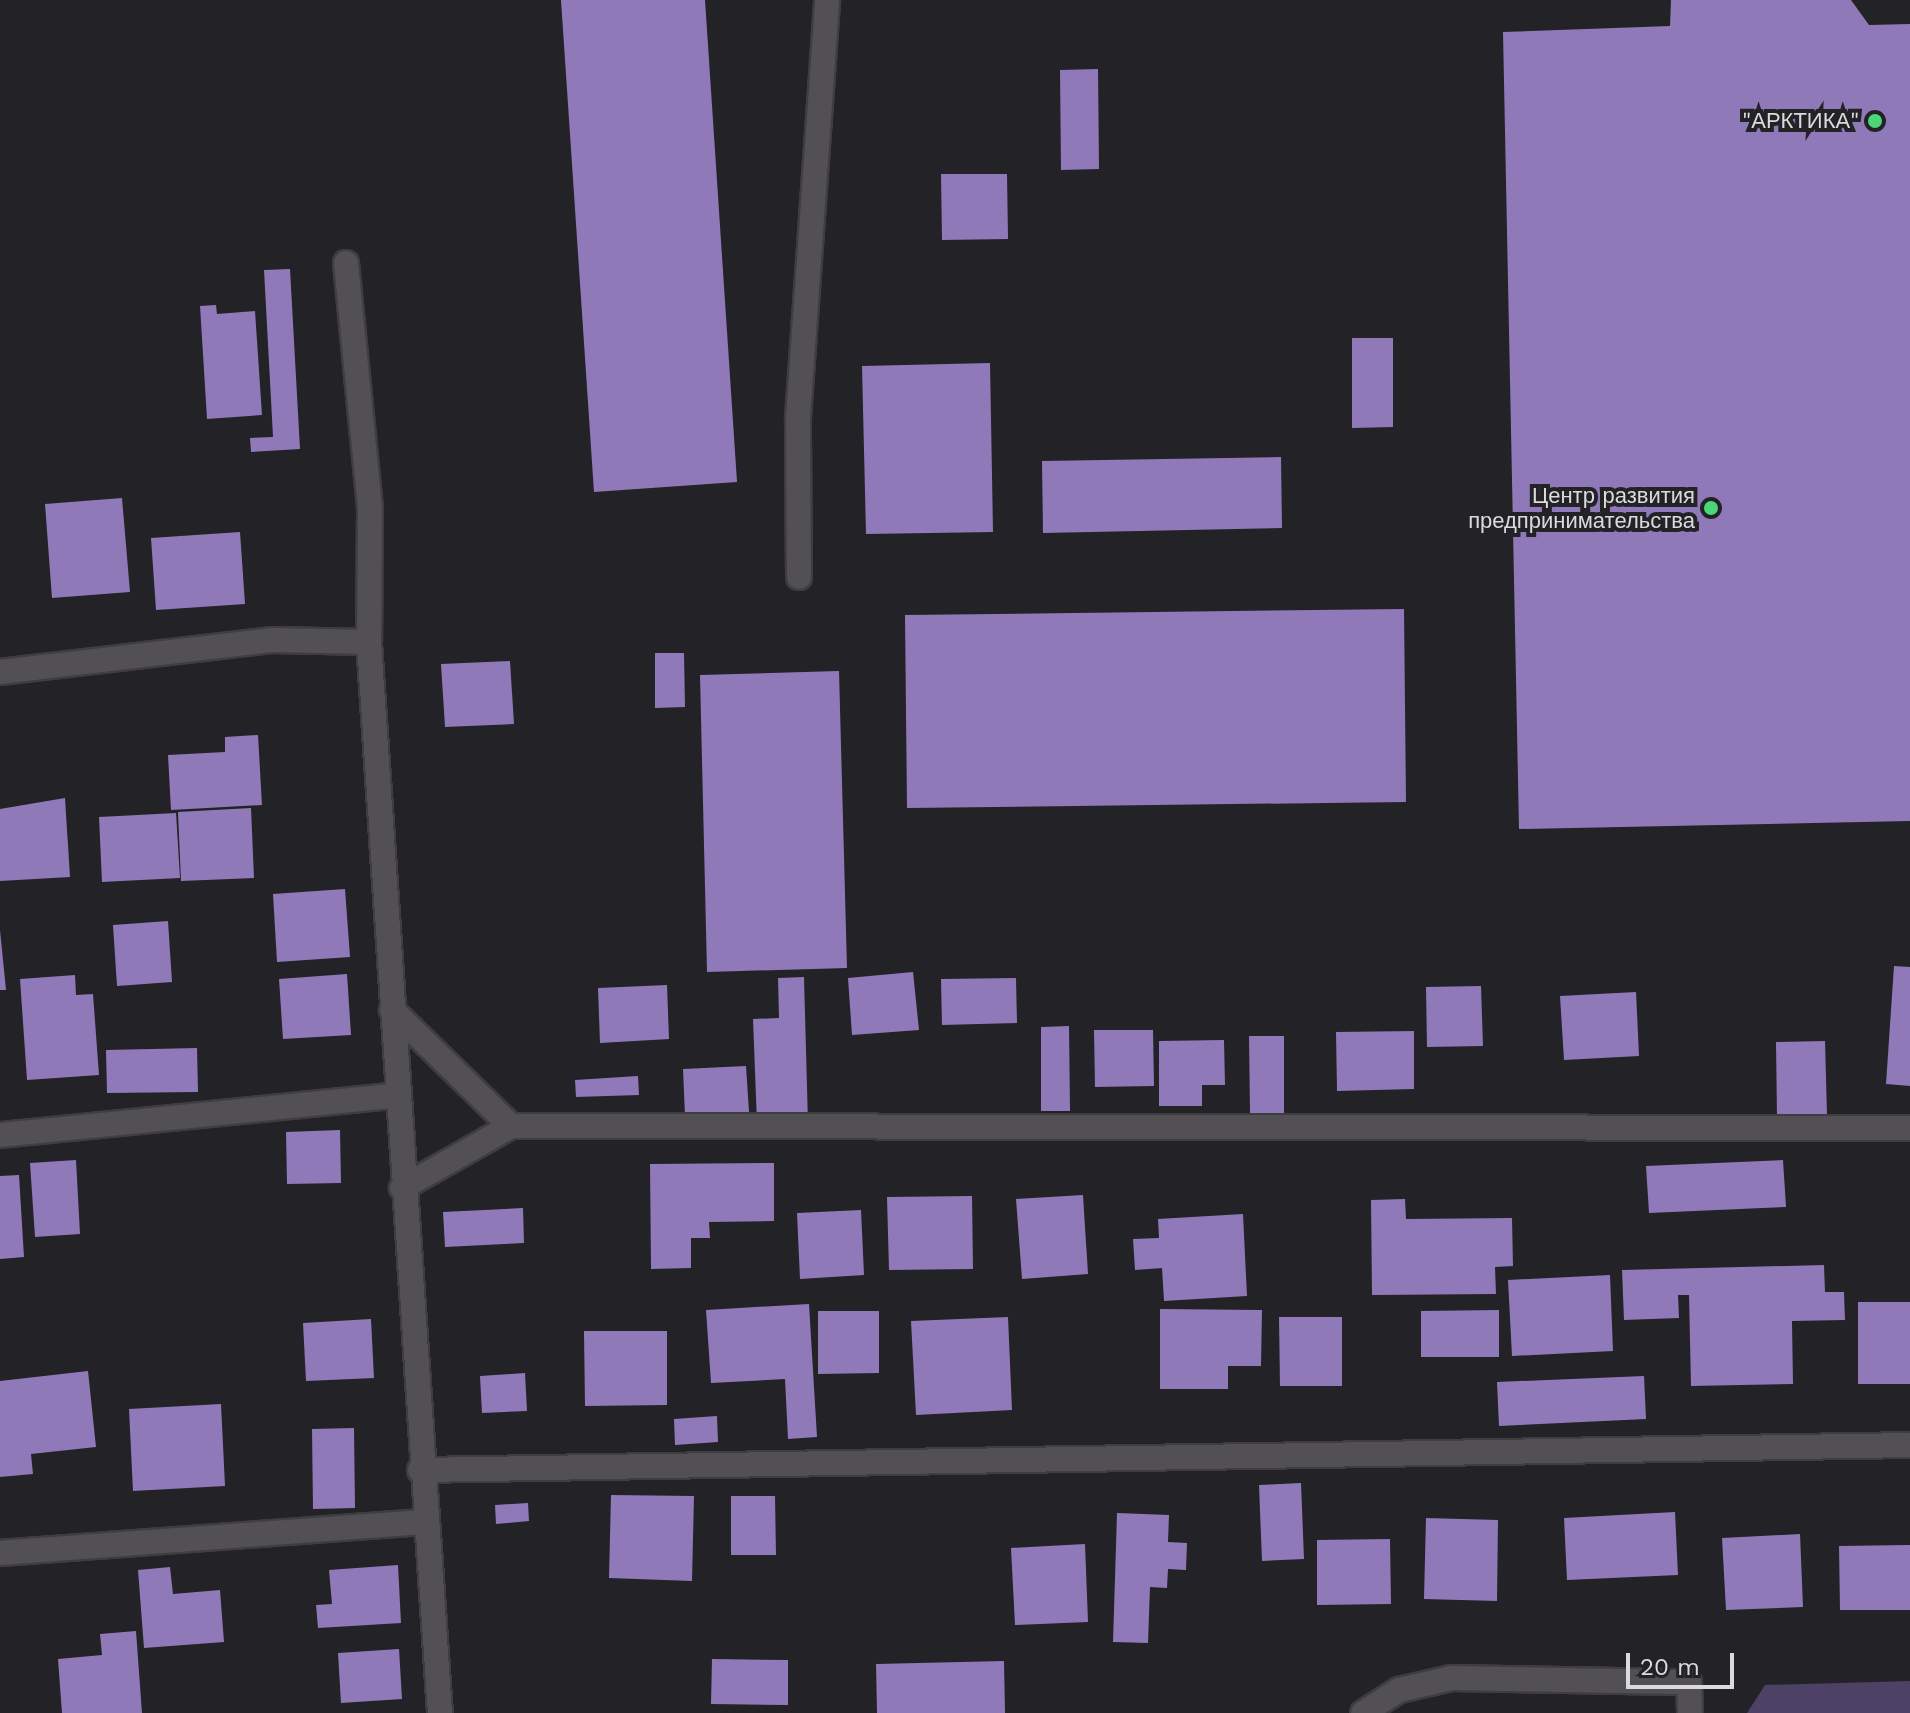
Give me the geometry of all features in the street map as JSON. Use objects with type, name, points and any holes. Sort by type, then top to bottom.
[{"type":"street","points":[[799,577],[798,418],[827,0]]},
{"type":"street","points":[[346,263],[370,509],[369,642],[420,1470],[440,1713]]},
{"type":"street","points":[[0,672],[273,640],[369,642]]},
{"type":"street","points":[[392,1010],[511,1126]]},
{"type":"street","points":[[0,1135],[399,1095]]},
{"type":"street","points":[[402,1188],[511,1126],[1910,1128]]},
{"type":"street","points":[[420,1470],[1910,1445]]},
{"type":"street","points":[[0,1553],[425,1522]]},
{"type":"street","points":[[1363,1713],[1399,1690],[1452,1678],[1689,1682],[1690,1713]]},
{"type":"shaded area","points":[[1910,1681],[1910,1713],[1747,1713],[1765,1685]]},
{"type":"building","points":[[561,0],[705,0],[737,482],[594,492]]},
{"type":"building","name":"Центр развития предпринимательства","points":[[1671,0],[1851,0],[1869,25],[1910,24],[1910,821],[1519,829],[1503,32],[1670,26]]},
{"type":"building","points":[[1098,69],[1099,169],[1061,170],[1060,70]]},
{"type":"building","points":[[941,174],[1007,174],[1008,239],[942,240]]},
{"type":"building","points":[[290,269],[300,449],[251,452],[250,438],[273,437],[264,270]]},
{"type":"building","points":[[216,305],[217,314],[255,311],[262,415],[207,419],[200,306]]},
{"type":"building","points":[[1352,338],[1393,338],[1393,427],[1352,428]]},
{"type":"building","points":[[990,363],[993,532],[866,534],[862,366]]},
{"type":"building","points":[[1281,457],[1282,528],[1043,533],[1042,461]]},
{"type":"building","points":[[122,498],[130,592],[52,598],[45,504]]},
{"type":"building","points":[[240,532],[245,604],[156,610],[151,538]]},
{"type":"building","points":[[1404,609],[1406,802],[907,808],[905,615]]},
{"type":"building","points":[[655,653],[684,653],[685,707],[655,708]]},
{"type":"building","points":[[510,661],[514,724],[445,727],[441,664]]},
{"type":"building","points":[[839,671],[847,968],[707,972],[700,675]]},
{"type":"building","points":[[258,735],[262,805],[171,810],[168,755],[225,752],[225,737]]},
{"type":"building","points":[[65,798],[70,877],[0,881],[0,809]]},
{"type":"building","points":[[251,808],[254,878],[181,881],[178,812]]},
{"type":"building","points":[[176,813],[180,878],[102,882],[99,817]]},
{"type":"building","points":[[345,889],[350,957],[277,962],[273,894]]},
{"type":"building","points":[[168,921],[172,982],[117,986],[113,925]]},
{"type":"building","points":[[0,930],[6,990],[0,990]]},
{"type":"building","points":[[1894,966],[1910,967],[1910,1086],[1886,1084]]},
{"type":"building","points":[[913,972],[919,1030],[852,1035],[848,978]]},
{"type":"building","points":[[347,974],[351,1035],[283,1039],[279,979]]},
{"type":"building","points":[[75,975],[76,995],[93,994],[99,1075],[27,1080],[20,979]]},
{"type":"building","points":[[804,977],[808,1123],[757,1124],[753,1019],[779,1018],[778,978]]},
{"type":"building","points":[[1016,978],[1017,1023],[942,1025],[941,979]]},
{"type":"building","points":[[667,985],[669,1039],[600,1043],[598,988]]},
{"type":"building","points":[[1481,986],[1483,1046],[1427,1047],[1426,987]]},
{"type":"building","points":[[1636,992],[1639,1056],[1564,1060],[1560,996]]},
{"type":"building","points":[[1069,1026],[1070,1111],[1041,1111],[1041,1027]]},
{"type":"building","points":[[1094,1030],[1153,1030],[1154,1086],[1095,1087]]},
{"type":"building","points":[[1414,1031],[1414,1089],[1337,1091],[1336,1032]]},
{"type":"building","points":[[1249,1036],[1284,1036],[1284,1113],[1250,1113]]},
{"type":"building","points":[[1224,1040],[1225,1085],[1202,1085],[1202,1106],[1159,1106],[1159,1041]]},
{"type":"building","points":[[1825,1041],[1827,1116],[1777,1117],[1776,1042]]},
{"type":"building","points":[[197,1048],[198,1092],[107,1093],[106,1050]]},
{"type":"building","points":[[746,1066],[749,1112],[685,1116],[683,1069]]},
{"type":"building","points":[[638,1076],[639,1095],[576,1097],[575,1080]]},
{"type":"building","points":[[340,1130],[341,1183],[287,1184],[286,1132]]},
{"type":"building","points":[[76,1160],[80,1234],[35,1237],[30,1163]]},
{"type":"building","points":[[1783,1160],[1786,1207],[1649,1213],[1646,1166]]},
{"type":"building","points":[[774,1163],[774,1221],[709,1222],[710,1238],[691,1238],[691,1268],[651,1269],[650,1164]]},
{"type":"building","points":[[19,1175],[24,1257],[0,1259],[0,1176]]},
{"type":"building","points":[[1083,1195],[1088,1274],[1022,1279],[1016,1199]]},
{"type":"building","points":[[972,1196],[973,1269],[889,1270],[887,1197]]},
{"type":"building","points":[[1405,1199],[1406,1219],[1512,1218],[1513,1266],[1495,1267],[1496,1294],[1372,1295],[1371,1200]]},
{"type":"building","points":[[523,1208],[524,1243],[445,1247],[443,1212]]},
{"type":"building","points":[[861,1210],[864,1275],[800,1279],[797,1213]]},
{"type":"building","points":[[1243,1214],[1247,1296],[1164,1301],[1162,1268],[1135,1270],[1133,1239],[1159,1238],[1158,1219]]},
{"type":"building","points":[[1824,1265],[1825,1292],[1844,1292],[1845,1320],[1792,1321],[1793,1384],[1691,1386],[1689,1295],[1678,1295],[1679,1318],[1624,1320],[1622,1270]]},
{"type":"building","points":[[1610,1275],[1613,1351],[1512,1356],[1508,1280]]},
{"type":"building","points":[[1858,1302],[1910,1302],[1910,1384],[1858,1384]]},
{"type":"building","points":[[809,1304],[817,1437],[788,1439],[785,1379],[711,1383],[706,1310]]},
{"type":"building","points":[[1160,1309],[1262,1310],[1261,1366],[1228,1366],[1228,1389],[1160,1389]]},
{"type":"building","points":[[1499,1310],[1499,1357],[1421,1357],[1421,1311]]},
{"type":"building","points":[[818,1311],[879,1311],[879,1373],[818,1374]]},
{"type":"building","points":[[1008,1317],[1012,1410],[916,1415],[911,1321]]},
{"type":"building","points":[[1279,1317],[1342,1317],[1342,1386],[1280,1386]]},
{"type":"building","points":[[371,1319],[374,1378],[306,1381],[303,1323]]},
{"type":"building","points":[[584,1331],[667,1331],[667,1405],[585,1406]]},
{"type":"building","points":[[88,1371],[96,1447],[31,1454],[33,1474],[0,1477],[0,1381]]},
{"type":"building","points":[[525,1373],[527,1411],[482,1413],[480,1376]]},
{"type":"building","points":[[1644,1376],[1646,1419],[1499,1426],[1497,1382]]},
{"type":"building","points":[[221,1404],[225,1486],[133,1491],[129,1409]]},
{"type":"building","points":[[717,1416],[718,1442],[675,1445],[674,1419]]},
{"type":"building","points":[[354,1428],[355,1508],[313,1509],[312,1429]]},
{"type":"building","points":[[1301,1483],[1304,1559],[1262,1561],[1259,1485]]},
{"type":"building","points":[[611,1495],[694,1496],[692,1581],[609,1578]]},
{"type":"building","points":[[731,1496],[775,1496],[776,1555],[731,1555]]},
{"type":"building","points":[[528,1503],[529,1521],[496,1524],[495,1505]]},
{"type":"building","points":[[1675,1512],[1678,1575],[1567,1580],[1564,1518]]},
{"type":"building","points":[[1117,1513],[1169,1515],[1168,1542],[1187,1543],[1186,1570],[1168,1569],[1167,1588],[1150,1587],[1148,1643],[1113,1642]]},
{"type":"building","points":[[1426,1518],[1498,1520],[1497,1601],[1424,1599]]},
{"type":"building","points":[[1800,1534],[1803,1607],[1726,1610],[1722,1538]]},
{"type":"building","points":[[1390,1539],[1391,1604],[1317,1605],[1317,1540]]},
{"type":"building","points":[[1085,1544],[1088,1622],[1015,1625],[1011,1548]]},
{"type":"building","points":[[1910,1545],[1910,1610],[1840,1610],[1839,1546]]},
{"type":"building","points":[[398,1565],[401,1623],[318,1628],[316,1605],[332,1604],[329,1570]]},
{"type":"building","points":[[170,1567],[173,1594],[220,1590],[224,1642],[144,1648],[138,1570]]},
{"type":"building","points":[[136,1631],[142,1713],[62,1713],[58,1659],[102,1655],[100,1634]]},
{"type":"building","points":[[399,1649],[402,1699],[341,1703],[338,1653]]},
{"type":"building","points":[[712,1659],[788,1660],[788,1705],[711,1704]]},
{"type":"building","points":[[1004,1661],[1005,1713],[877,1713],[876,1664]]},
{"type":"place","name":"\"АРКТИКА\"","points":[[1875,121]]},
{"type":"place","name":"Центр развития предпринимательства","points":[[1711,508]]}]
